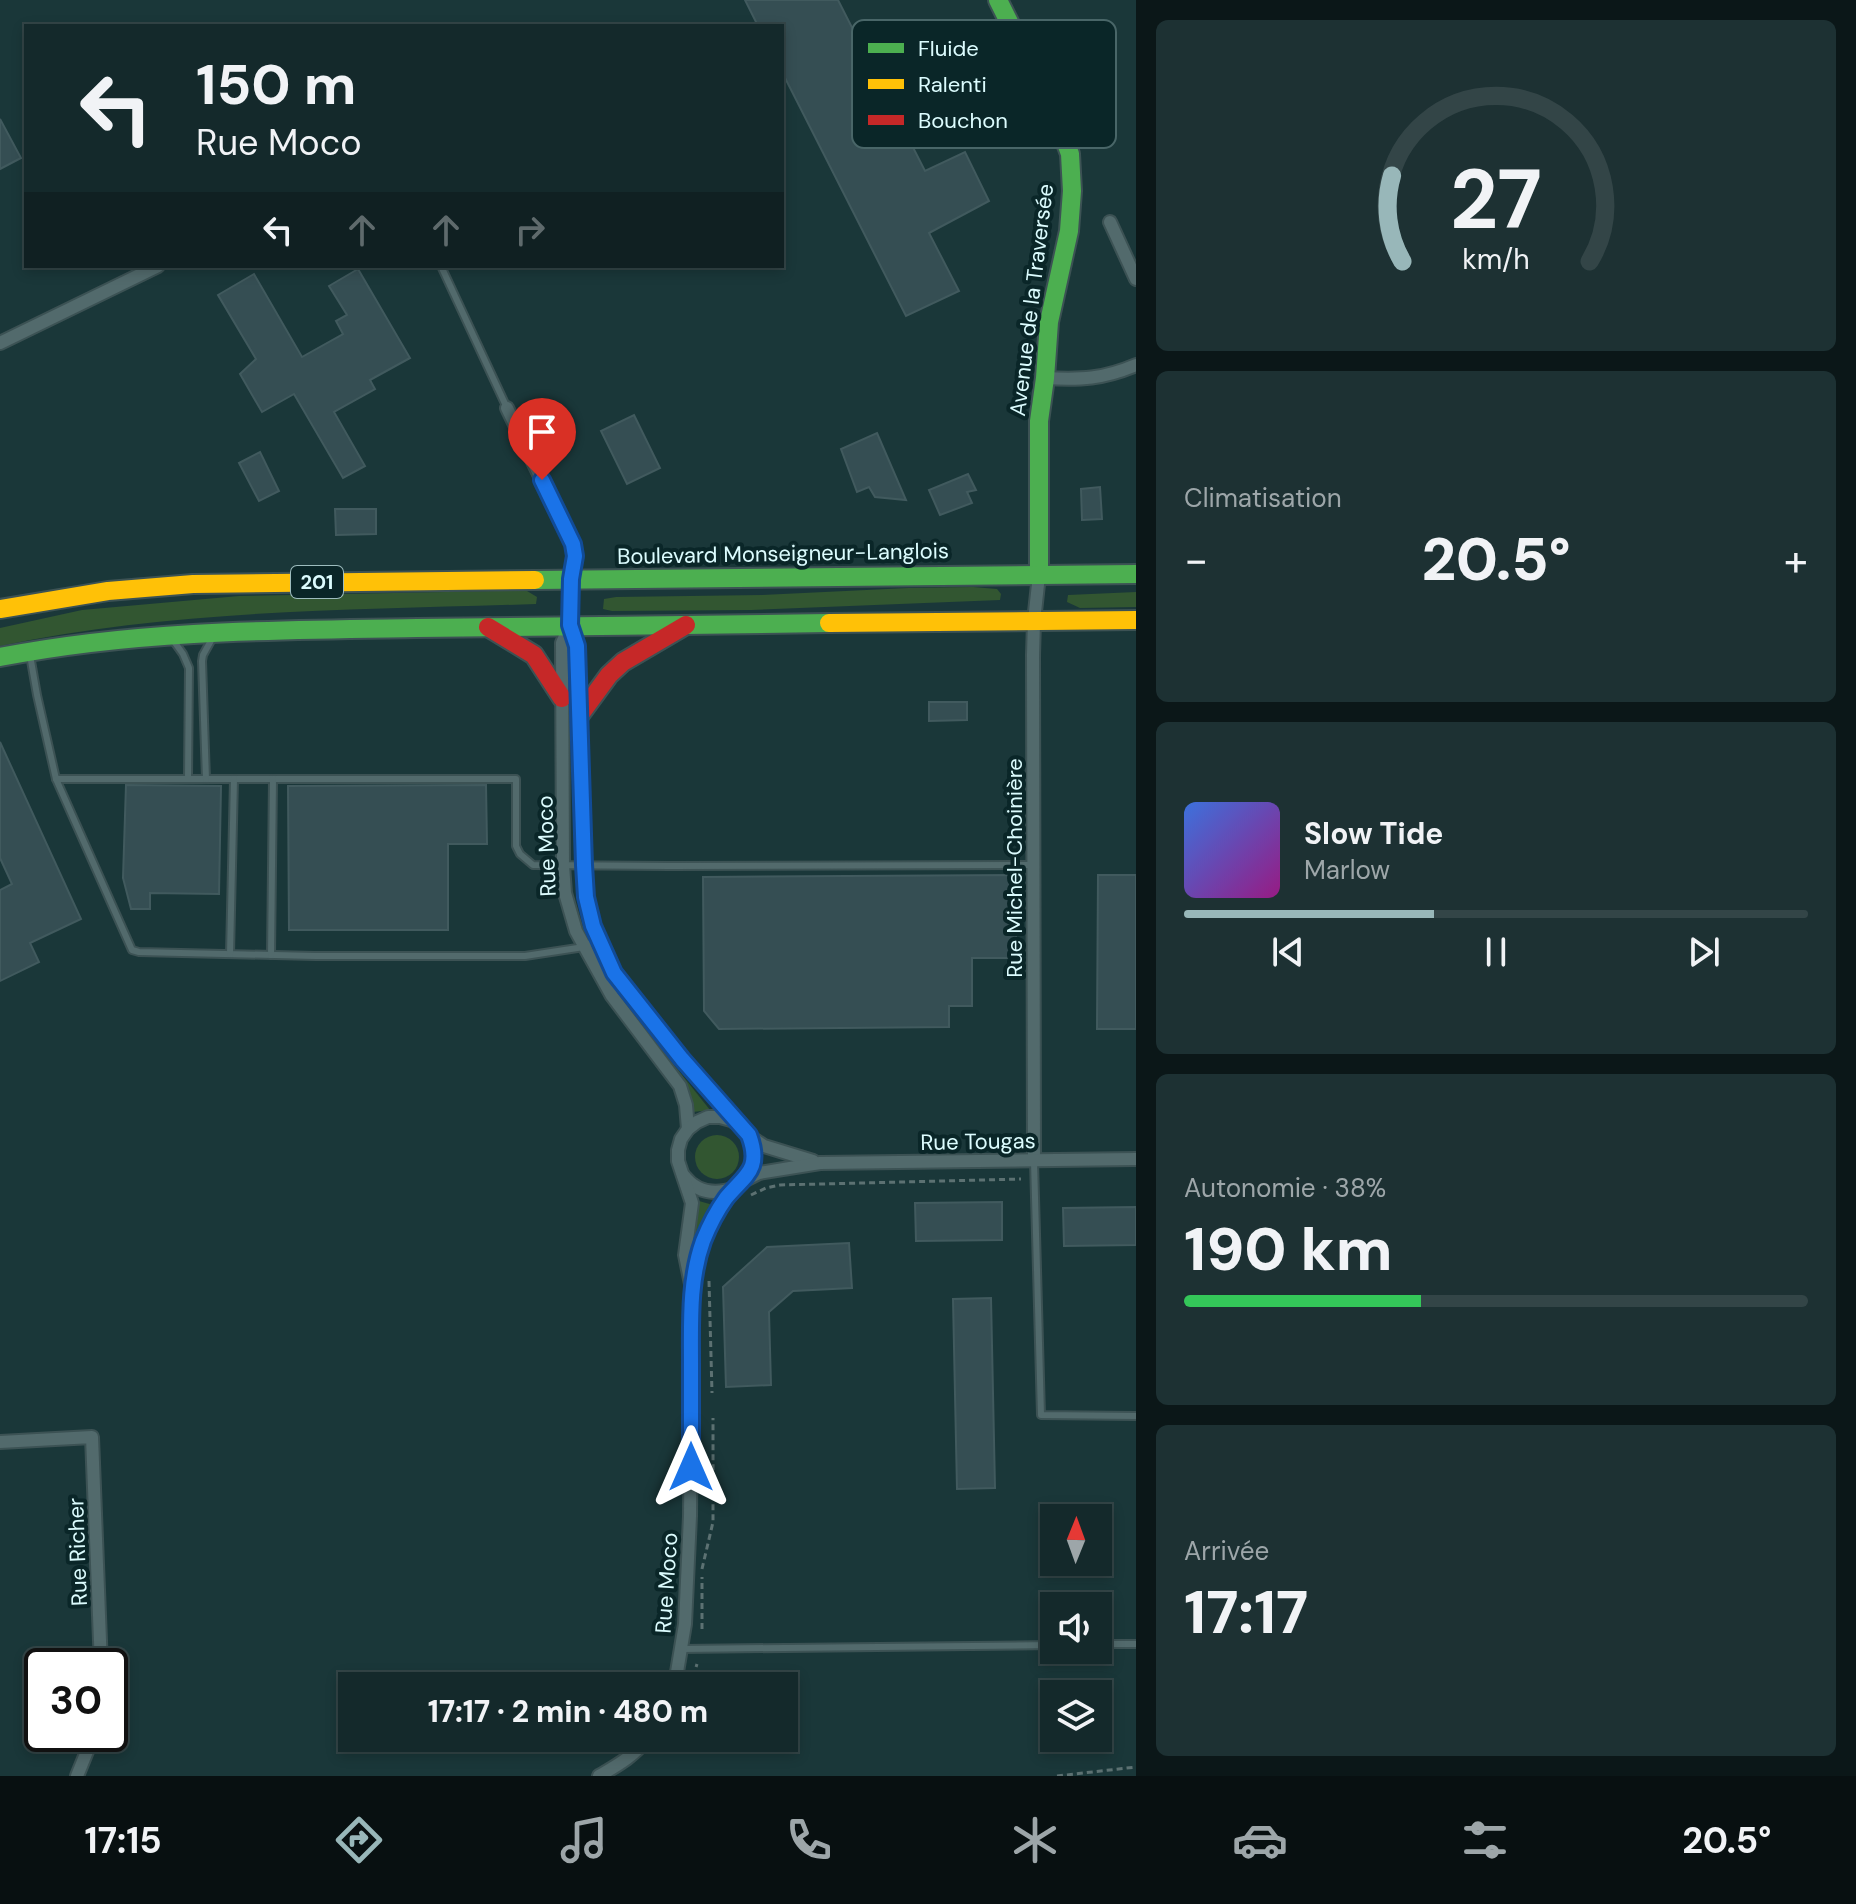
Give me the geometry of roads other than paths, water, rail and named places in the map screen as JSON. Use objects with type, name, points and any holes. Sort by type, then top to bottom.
[{"type":"main road","name":"Avenue de la Traversée","points":[[998,0],[1008,20]]},
{"type":"main road","name":"Avenue de la Traversée","points":[[1039,575],[1039,421],[1049,322],[1069,231],[1072,191],[1068,148]]},
{"type":"main road","name":"Boulevard Monseigneur-Langlois","points":[[0,609],[108,591],[193,584],[1136,574]]},
{"type":"main road","name":"201","points":[[0,657],[107,640],[217,631],[1136,620]]},
{"type":"main road","points":[[579,716],[615,668],[687,625]]},
{"type":"main road","points":[[487,626],[534,655],[562,698]]},
{"type":"street","points":[[1110,222],[1136,279]]},
{"type":"street","points":[[0,343],[154,268]]},
{"type":"street","points":[[1045,378],[1077,380],[1104,377],[1136,365]]},
{"type":"street","name":"Rue Moco","points":[[507,408],[571,538],[575,556],[570,625],[577,646],[584,865],[586,897],[593,926],[614,973],[682,1059],[745,1131],[753,1146],[751,1170],[711,1222],[692,1289]]},
{"type":"street","name":"Rue Michel-Choinière","points":[[1034,1161],[1034,621],[1039,575]]},
{"type":"street","name":"Rue Moco","points":[[570,625],[562,643],[563,865],[570,914],[584,947],[612,996],[680,1086],[686,1105],[688,1129],[681,1139],[678,1161],[692,1203],[685,1255],[692,1289],[690,1516],[685,1624],[676,1672]]},
{"type":"street","points":[[688,1129],[708,1117],[720,1117],[731,1120],[745,1131]]},
{"type":"street","name":"Rue Tougas","points":[[745,1131],[764,1146],[820,1163]]},
{"type":"street","name":"Rue Tougas","points":[[740,1184],[759,1173],[820,1163],[1136,1159]]},
{"type":"street","points":[[682,1172],[689,1182],[711,1193],[724,1192],[740,1184]]},
{"type":"street","name":"Rue Richer","points":[[0,1442],[92,1437],[100,1648]]},
{"type":"street","points":[[77,1776],[87,1752]]},
{"type":"street","points":[[599,1776],[634,1752]]},
{"type":"lane","points":[[442,268],[507,408]]},
{"type":"lane","points":[[206,779],[202,661],[217,631]]},
{"type":"lane","points":[[169,634],[189,668],[188,779]]},
{"type":"lane","points":[[29,651],[56,779],[132,950],[271,955],[525,956],[584,947],[598,938]]},
{"type":"lane","points":[[56,779],[516,779],[516,846],[533,865],[1034,865]]},
{"type":"lane","points":[[230,954],[234,779]]},
{"type":"lane","points":[[271,955],[273,779]]},
{"type":"lane","points":[[1034,1161],[1041,1415],[1136,1416]]},
{"type":"lane","points":[[1112,1644],[1136,1644]]},
{"type":"lane","points":[[681,1649],[1040,1645]]}]
